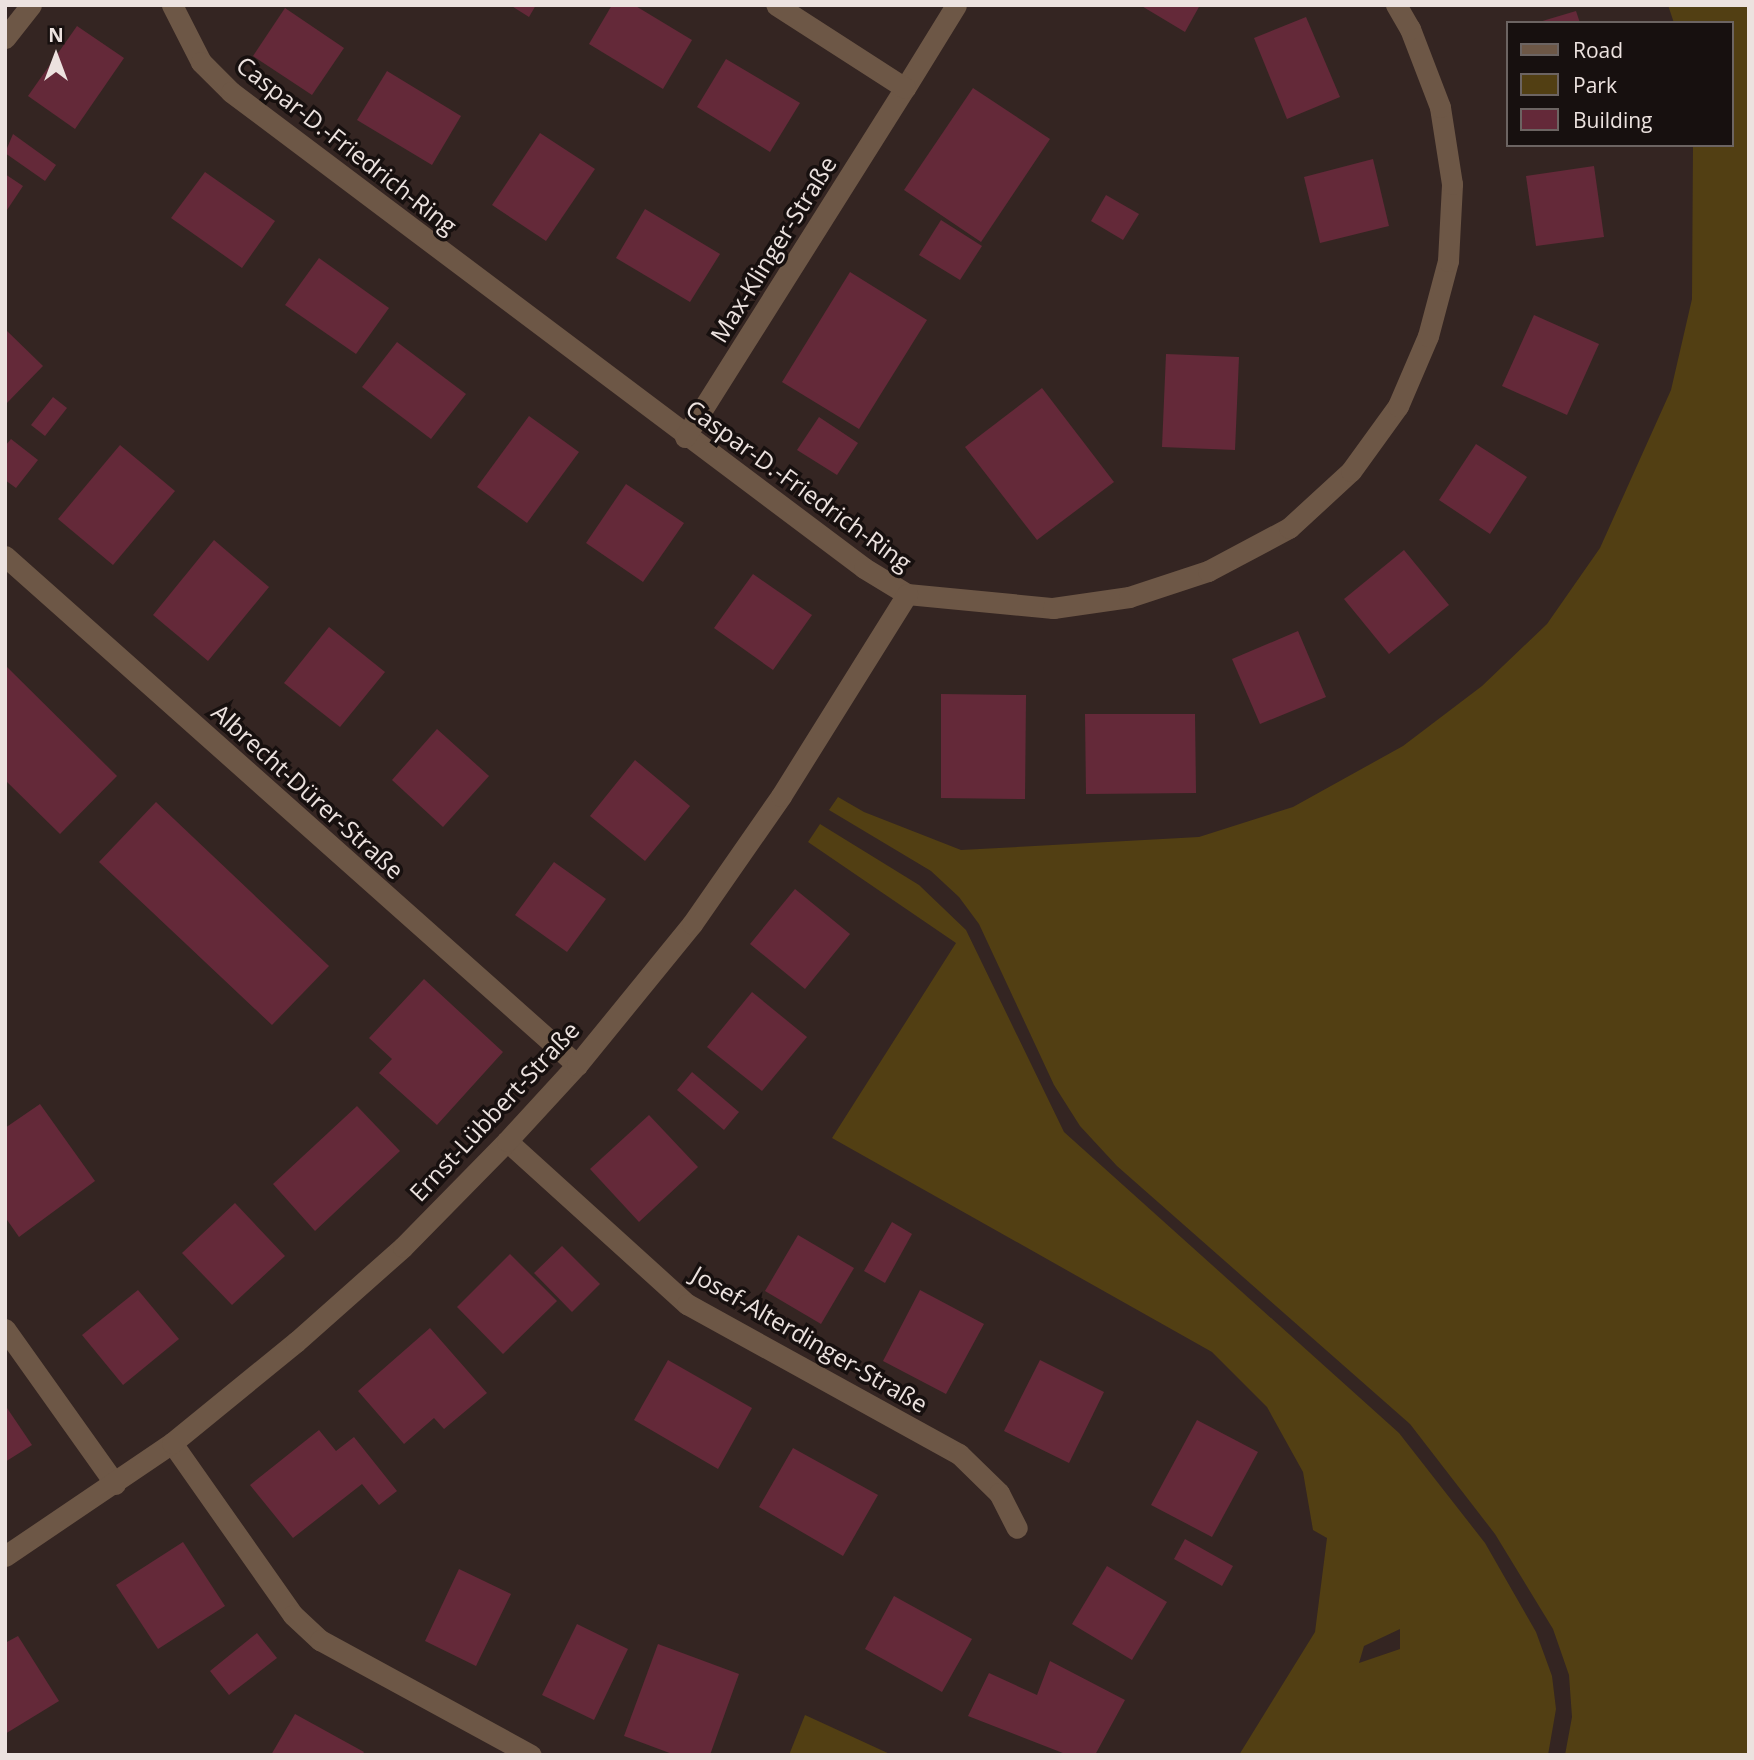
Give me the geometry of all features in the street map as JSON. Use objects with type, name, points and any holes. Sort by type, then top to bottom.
[{"type":"street","points":[[5,38],[31,5]]},
{"type":"street","name":"Caspar-D.-Friedrich-Ring","points":[[172,5],[201,62],[231,92],[685,437],[864,568],[907,594],[1053,608],[1129,597],[1208,571],[1289,528],[1351,471],[1398,406],[1428,336],[1448,261],[1452,184],[1440,107],[1410,29],[1396,5]]},
{"type":"street","points":[[776,5],[905,88]]},
{"type":"street","name":"Max-Klinger-Straße","points":[[685,437],[956,5]]},
{"type":"street","name":"Albrecht-Dürer-Straße","points":[[5,556],[576,1065]]},
{"type":"street","name":"Ernst-Lübbert-Straße","points":[[5,1556],[172,1443],[403,1247],[507,1141],[576,1065],[692,924],[781,796],[907,594]]},
{"type":"street","name":"Josef-Alterdinger-Straße","points":[[507,1141],[687,1304],[959,1454],[999,1493],[1017,1528]]},
{"type":"street","points":[[5,1329],[115,1484]]},
{"type":"street","points":[[172,1443],[293,1615],[320,1640],[531,1755]]},
{"type":"green space","points":[[1668,5],[1749,5],[1749,1755],[1565,1755],[1572,1717],[1569,1675],[1553,1629],[1495,1534],[1410,1424],[1117,1166],[1080,1126],[1054,1085],[979,924],[959,897],[931,871],[829,810],[838,797],[864,812],[961,850],[1199,837],[1293,807],[1403,746],[1482,686],[1547,624],[1600,548],[1671,390],[1692,299],[1693,147],[1733,147],[1733,21],[1673,21]]},
{"type":"green space","points":[[820,824],[919,885],[966,930],[1064,1132],[1399,1433],[1485,1543],[1536,1632],[1552,1676],[1556,1709],[1548,1755],[1239,1755],[1315,1632],[1327,1538],[1313,1530],[1303,1472],[1267,1407],[1212,1352],[832,1138],[956,943],[808,842]],"holes":[[[1400,1629],[1400,1649],[1359,1663],[1364,1646]]]},
{"type":"green space","points":[[805,1715],[892,1755],[789,1755]]},
{"type":"building","points":[[510,5],[536,5],[529,17]]},
{"type":"building","points":[[612,5],[634,5],[692,40],[663,89],[589,44]]},
{"type":"building","points":[[1140,5],[1200,5],[1185,32]]},
{"type":"building","points":[[285,8],[344,48],[312,95],[253,56]]},
{"type":"building","points":[[1576,11],[1579,21],[1542,21]]},
{"type":"building","points":[[1306,17],[1340,97],[1287,119],[1254,38]]},
{"type":"building","points":[[77,26],[124,58],[75,129],[28,96]]},
{"type":"building","points":[[726,59],[800,103],[770,152],[697,107]]},
{"type":"building","points":[[387,71],[461,116],[432,165],[357,120]]},
{"type":"building","points":[[973,88],[1050,139],[981,242],[904,190]]},
{"type":"building","points":[[540,133],[595,169],[546,241],[492,205]]},
{"type":"building","points":[[13,134],[56,165],[45,181],[5,153]]},
{"type":"building","points":[[1373,159],[1389,226],[1320,243],[1304,177]]},
{"type":"building","points":[[1594,166],[1604,237],[1536,246],[1526,176]]},
{"type":"building","points":[[205,172],[275,221],[242,268],[171,218]]},
{"type":"building","points":[[5,174],[23,186],[5,213]]},
{"type":"building","points":[[1106,195],[1139,214],[1123,240],[1091,221]]},
{"type":"building","points":[[645,209],[720,254],[690,302],[616,258]]},
{"type":"building","points":[[941,220],[982,246],[960,280],[919,255]]},
{"type":"building","points":[[319,258],[389,308],[356,354],[285,305]]},
{"type":"building","points":[[850,272],[927,320],[859,429],[782,382]]},
{"type":"building","points":[[1534,315],[1599,344],[1567,415],[1502,386]]},
{"type":"building","points":[[5,329],[43,366],[5,405]]},
{"type":"building","points":[[397,342],[466,394],[431,439],[362,387]]},
{"type":"building","points":[[1166,354],[1239,357],[1235,450],[1162,447]]},
{"type":"building","points":[[1042,388],[1114,482],[1037,540],[965,447]]},
{"type":"building","points":[[53,397],[67,408],[45,436],[31,425]]},
{"type":"building","points":[[529,416],[579,452],[527,523],[477,487]]},
{"type":"building","points":[[819,417],[858,443],[837,475],[797,450]]},
{"type":"building","points":[[11,439],[38,460],[16,488],[5,480],[5,446]]},
{"type":"building","points":[[1476,444],[1527,477],[1490,534],[1439,500]]},
{"type":"building","points":[[120,445],[175,491],[113,565],[58,519]]},
{"type":"building","points":[[626,484],[684,523],[643,582],[586,543]]},
{"type":"building","points":[[214,540],[269,587],[208,661],[153,615]]},
{"type":"building","points":[[1404,550],[1449,605],[1389,654],[1344,599]]},
{"type":"building","points":[[753,574],[812,615],[773,670],[714,628]]},
{"type":"building","points":[[329,627],[385,672],[340,727],[284,683]]},
{"type":"building","points":[[1298,631],[1326,697],[1260,724],[1232,659]]},
{"type":"building","points":[[5,665],[117,776],[60,834],[5,780]]},
{"type":"building","points":[[941,694],[1026,695],[1025,799],[941,798]]},
{"type":"building","points":[[1085,714],[1195,714],[1196,793],[1086,794]]},
{"type":"building","points":[[437,729],[489,776],[443,827],[392,780]]},
{"type":"building","points":[[635,760],[690,806],[645,861],[590,816]]},
{"type":"building","points":[[156,802],[329,966],[272,1025],[99,862]]},
{"type":"building","points":[[554,862],[606,899],[567,952],[515,915]]},
{"type":"building","points":[[795,889],[850,934],[805,989],[750,944]]},
{"type":"building","points":[[424,979],[503,1052],[437,1125],[379,1073],[392,1059],[369,1038]]},
{"type":"building","points":[[752,992],[807,1037],[762,1091],[707,1047]]},
{"type":"building","points":[[692,1072],[739,1112],[724,1130],[677,1090]]},
{"type":"building","points":[[40,1104],[95,1181],[19,1237],[5,1217],[5,1128]]},
{"type":"building","points":[[357,1106],[400,1151],[315,1231],[273,1184]]},
{"type":"building","points":[[649,1115],[698,1167],[639,1222],[590,1169]]},
{"type":"building","points":[[235,1203],[285,1256],[232,1305],[182,1253]]},
{"type":"building","points":[[892,1222],[912,1234],[885,1283],[864,1271]]},
{"type":"building","points":[[798,1235],[854,1268],[821,1324],[765,1291]]},
{"type":"building","points":[[562,1246],[600,1284],[572,1312],[534,1273]]},
{"type":"building","points":[[510,1254],[557,1301],[503,1354],[457,1307]]},
{"type":"building","points":[[138,1290],[179,1339],[123,1385],[82,1335]]},
{"type":"building","points":[[920,1290],[984,1324],[946,1394],[883,1361]]},
{"type":"building","points":[[430,1328],[487,1393],[444,1429],[434,1418],[404,1444],[358,1391]]},
{"type":"building","points":[[668,1360],[752,1408],[718,1469],[634,1420]]},
{"type":"building","points":[[1040,1360],[1104,1392],[1069,1463],[1004,1431]]},
{"type":"building","points":[[5,1405],[32,1445],[5,1462]]},
{"type":"building","points":[[1197,1420],[1258,1452],[1212,1537],[1151,1505]]},
{"type":"building","points":[[319,1430],[336,1451],[354,1437],[397,1491],[379,1505],[362,1484],[293,1538],[250,1485]]},
{"type":"building","points":[[793,1448],[878,1495],[843,1556],[759,1507]]},
{"type":"building","points":[[1185,1539],[1233,1566],[1222,1586],[1174,1559]]},
{"type":"building","points":[[183,1542],[225,1606],[158,1649],[116,1585]]},
{"type":"building","points":[[1107,1566],[1167,1602],[1132,1660],[1072,1624]]},
{"type":"building","points":[[459,1569],[511,1594],[476,1666],[425,1641]]},
{"type":"building","points":[[894,1596],[972,1639],[942,1692],[865,1649]]},
{"type":"building","points":[[577,1624],[628,1649],[594,1720],[542,1695]]},
{"type":"building","points":[[257,1633],[277,1658],[229,1695],[210,1671]]},
{"type":"building","points":[[18,1636],[59,1701],[5,1734],[5,1643]]},
{"type":"building","points":[[658,1644],[739,1674],[710,1755],[675,1755],[624,1736]]},
{"type":"building","points":[[1050,1661],[1125,1700],[1095,1755],[1068,1755],[968,1716],[989,1673],[1037,1695]]},
{"type":"building","points":[[295,1714],[364,1752],[362,1755],[271,1755]]}]
